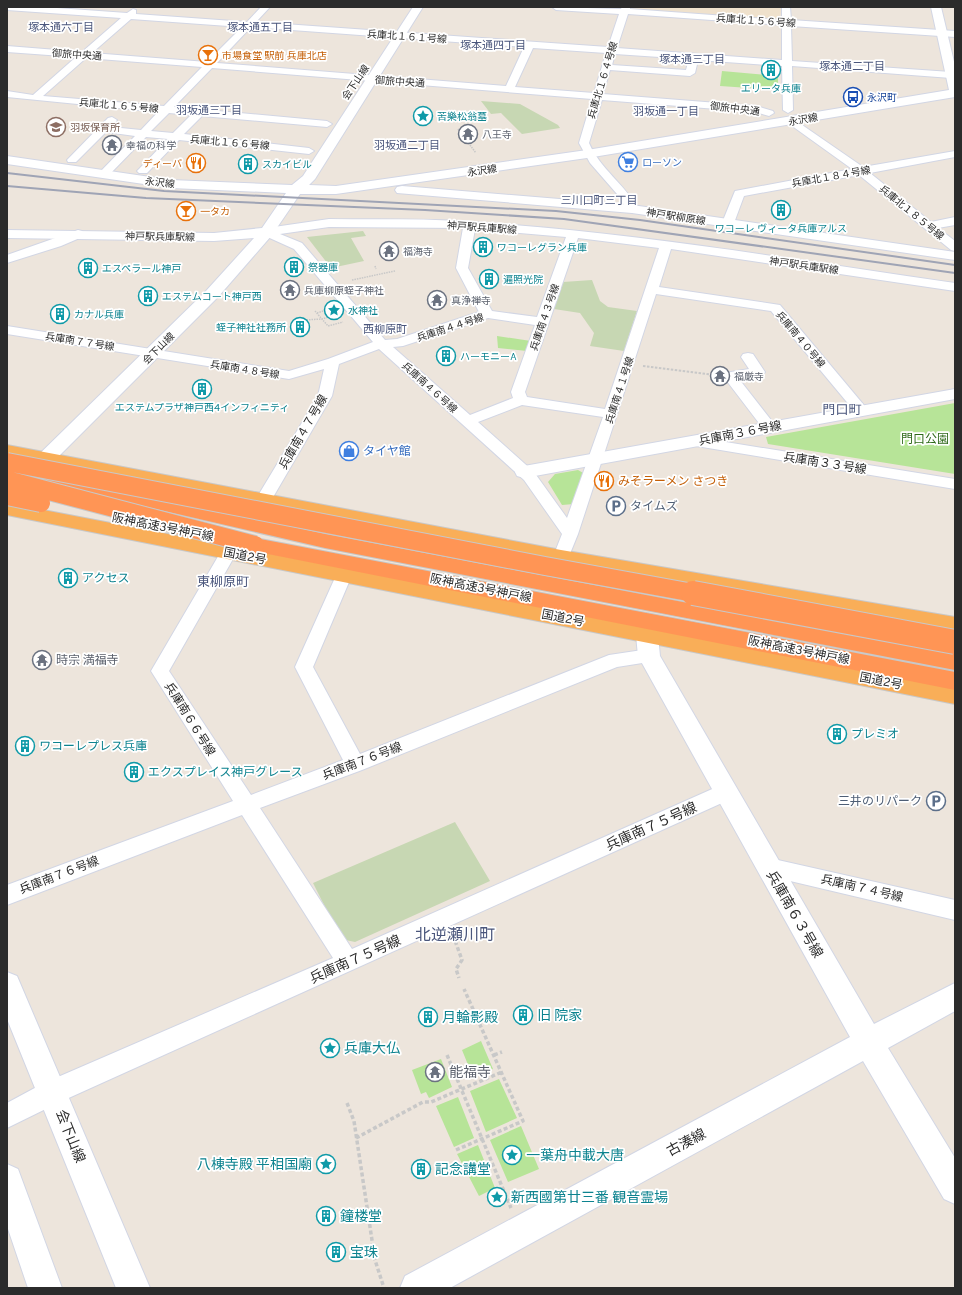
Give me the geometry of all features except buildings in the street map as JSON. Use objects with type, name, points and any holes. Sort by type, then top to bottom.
[{"type":"highway","points":[[7,451],[561,557],[955,625]]},
{"type":"highway","points":[[7,462],[545,566],[773,607],[955,642]]},
{"type":"highway","points":[[28,476],[91,488],[325,541],[955,662]]},
{"type":"highway","points":[[7,480],[255,544]]},
{"type":"highway","name":"阪神高速3号神戸線","points":[[7,496],[955,680]]},
{"type":"highway","name":"国道2号","points":[[7,509],[344,575],[648,645],[955,695]]},
{"type":"street","name":"兵庫北１６１号線","points":[[7,7],[788,63],[954,86]]},
{"type":"street","points":[[35,98],[138,7]]},
{"type":"street","points":[[107,171],[142,133],[211,65],[266,7]]},
{"type":"street","name":"会下山線","points":[[373,55],[405,7]]},
{"type":"street","name":"会下山線","points":[[7,496],[212,294],[267,232],[299,180],[372,79],[418,7]]},
{"type":"street","name":"兵庫北１５６号線","points":[[556,7],[625,9],[955,34]]},
{"type":"street","points":[[786,7],[790,116]]},
{"type":"street","points":[[936,7],[954,86]]},
{"type":"street","name":"兵庫北１６４号線","points":[[586,148],[606,67],[625,9]]},
{"type":"street","points":[[509,89],[530,45]]},
{"type":"street","name":"御旅中央通","points":[[7,49],[211,65],[355,83],[372,79],[756,108],[769,113]]},
{"type":"street","points":[[606,67],[690,73],[694,56]]},
{"type":"street","name":"会下山線","points":[[355,83],[365,67]]},
{"type":"street","name":"永沢線","points":[[7,151],[72,160],[107,171],[143,171],[264,180],[343,180],[586,148],[790,116],[954,86]]},
{"type":"street","name":"兵庫北１６５号線","points":[[7,94],[35,98],[326,124]]},
{"type":"street","points":[[72,160],[127,106]]},
{"type":"street","points":[[143,171],[200,112]]},
{"type":"street","name":"会下山線","points":[[302,162],[335,112]]},
{"type":"street","name":"永沢線","points":[[7,160],[107,171],[171,184],[299,180],[336,190],[371,186],[586,148],[769,113],[790,116]]},
{"type":"street","name":"兵庫北１８５号線","points":[[790,116],[955,247]]},
{"type":"street","name":"兵庫北１６６号線","points":[[103,129],[176,137],[313,144]]},
{"type":"street","points":[[586,148],[628,198],[632,209]]},
{"type":"street","name":"兵庫北１８４号線","points":[[728,224],[740,193],[955,154]]},
{"type":"street","name":"神戸駅柳原線","points":[[371,186],[449,195],[632,209],[955,256]]},
{"type":"street","points":[[929,226],[955,221]]},
{"type":"street","name":"神戸駅兵庫駅線","points":[[7,234],[214,237],[267,232],[329,223],[470,225],[573,234],[666,245],[955,287]]},
{"type":"street","points":[[470,225],[462,268],[487,314]]},
{"type":"street","name":"兵庫南４６号線","points":[[267,232],[298,246],[381,344],[524,472],[570,534]]},
{"type":"street","points":[[7,259],[58,243],[78,234]]},
{"type":"street","name":"兵庫南４３号線","points":[[520,400],[518,392],[573,234]]},
{"type":"street","name":"兵庫南４１号線","points":[[570,534],[596,460],[666,245]]},
{"type":"street","name":"兵庫南４０号線","points":[[652,290],[775,308],[861,410]]},
{"type":"street","name":"兵庫南４４号線","points":[[381,344],[398,343],[487,314],[542,322]]},
{"type":"street","name":"兵庫南７７号線","points":[[7,330],[152,354]]},
{"type":"street","name":"兵庫南４８号線","points":[[152,354],[289,375],[333,362],[381,344]]},
{"type":"street","points":[[748,356],[758,372],[730,376],[770,428]]},
{"type":"street","name":"兵庫南４７号線","points":[[264,499],[325,396],[333,362]]},
{"type":"street","name":"兵庫南３６号線","points":[[524,472],[955,394]]},
{"type":"street","points":[[468,421],[520,400],[611,414]]},
{"type":"street","name":"兵庫南３３号線","points":[[695,442],[955,484]]},
{"type":"street","points":[[561,557],[570,534]]},
{"type":"street","name":"兵庫南６６号線","points":[[229,552],[160,671],[245,805],[348,962]]},
{"type":"street","points":[[344,575],[304,667],[355,764]]},
{"type":"street","name":"兵庫南７６号線","points":[[7,895],[355,764],[615,660],[648,645]]},
{"type":"street","name":"兵庫南６３号線","points":[[648,645],[726,792],[869,1043],[955,1188]]},
{"type":"street","name":"兵庫南７５号線","points":[[7,1116],[53,1092],[348,962],[726,792]]},
{"type":"street","name":"兵庫南７４号線","points":[[769,867],[955,910]]},
{"type":"street","name":"会下山線","points":[[7,985],[53,1092],[133,1288]]},
{"type":"street","name":"古湊線","points":[[417,1288],[955,996]]},
{"type":"street","points":[[7,1180],[45,1288]]},
{"type":"path","points":[[458,129],[476,153]]},
{"type":"path","points":[[352,280],[395,271]]},
{"type":"path","points":[[382,274],[384,278]]},
{"type":"path","points":[[333,308],[316,312],[328,326],[359,317]]},
{"type":"path","points":[[304,320],[322,319],[335,315]]},
{"type":"path","points":[[627,363],[695,373],[730,376]]},
{"type":"path","points":[[446,918],[462,960],[456,969],[459,978]]},
{"type":"path","points":[[456,1150],[523,1120],[464,989]]},
{"type":"path","points":[[494,1055],[502,1052]]},
{"type":"path","points":[[447,1056],[462,1089],[520,1232]]},
{"type":"path","points":[[356,1138],[423,1102],[431,1102],[502,1072]]},
{"type":"path","points":[[347,1103],[354,1121],[375,1260],[384,1288]]},
{"type":"shaded area","points":[[631,7],[781,7],[780,18],[776,20],[635,10]]},
{"type":"green space","points":[[722,71],[778,76],[778,90],[720,86]]},
{"type":"green space","points":[[481,101],[520,104],[558,125],[560,128],[522,134],[501,113],[491,114]]},
{"type":"green space","points":[[363,231],[366,236],[351,238],[364,261],[331,268],[307,237]]},
{"type":"green space","points":[[592,280],[600,301],[608,307],[637,311],[624,351],[590,346],[594,333],[580,313],[554,309],[563,282]]},
{"type":"green space","points":[[497,336],[531,341],[527,351],[498,348]]},
{"type":"green space","name":"門口公園","points":[[955,403],[955,474],[768,444],[766,437]]},
{"type":"green space","points":[[578,470],[585,474],[574,504],[562,505],[548,482],[555,474]]},
{"type":"green space","points":[[455,822],[490,881],[355,942],[341,939],[313,883]]},
{"type":"green space","points":[[481,1041],[493,1069],[473,1077],[462,1050]]},
{"type":"green space","points":[[441,1059],[452,1087],[429,1098],[426,1092],[421,1094],[412,1070]]},
{"type":"green space","points":[[499,1079],[517,1118],[486,1132],[470,1091]]},
{"type":"green space","points":[[458,1097],[474,1138],[454,1147],[436,1106]]},
{"type":"green space","points":[[521,1126],[539,1169],[508,1182],[490,1140]]},
{"type":"green space","points":[[478,1145],[495,1188],[479,1196],[457,1154]]},
{"type":"railway","points":[[7,173],[164,191],[556,211],[640,220],[955,265]]},
{"type":"railway","points":[[7,186],[146,198],[425,210],[564,219],[955,273]]},
{"type":"place","name":"市場食堂 駅前 兵庫北店","points":[[208,55]]},
{"type":"place","name":"エリータ兵庫","points":[[771,70]]},
{"type":"place","name":"永沢町","points":[[853,97]]},
{"type":"place","name":"苦樂松翁墓","points":[[423,116]]},
{"type":"place","name":"羽坂保育所","points":[[56,127]]},
{"type":"place","name":"八王寺","points":[[468,134]]},
{"type":"place","name":"幸福の科学","points":[[112,145]]},
{"type":"place","name":"ローソン","points":[[628,162]]},
{"type":"place","name":"ディーパ","points":[[196,163]]},
{"type":"place","name":"スカイビル","points":[[248,164]]},
{"type":"place","name":"ワコーレ ヴィータ兵庫アルス","points":[[781,210]]},
{"type":"place","name":"一タカ","points":[[186,211]]},
{"type":"place","name":"ワコーレグラン兵庫","points":[[483,247]]},
{"type":"place","name":"福海寺","points":[[389,251]]},
{"type":"place","name":"祭器庫","points":[[294,267]]},
{"type":"place","name":"エスペラール神戸","points":[[88,268]]},
{"type":"place","name":"遍照光院","points":[[489,279]]},
{"type":"place","name":"兵庫柳原蛭子神社","points":[[290,290]]},
{"type":"place","name":"エステムコート神戸西","points":[[148,296]]},
{"type":"place","name":"真浄禅寺","points":[[437,300]]},
{"type":"place","name":"水神社","points":[[334,310]]},
{"type":"place","name":"カナル兵庫","points":[[60,314]]},
{"type":"place","name":"蛭子神社社務所","points":[[300,327]]},
{"type":"place","name":"ハーモニーA","points":[[446,356]]},
{"type":"place","name":"福厳寺","points":[[720,376]]},
{"type":"place","name":"エステムプラザ神戸西4インフィニティ","points":[[202,389]]},
{"type":"place","name":"タイヤ館","points":[[349,451]]},
{"type":"place","name":"みそラーメン さつき","points":[[604,481]]},
{"type":"place","name":"タイムズ","points":[[616,506]]},
{"type":"place","name":"アクセス","points":[[68,578]]},
{"type":"place","name":"時宗 満福寺","points":[[42,660]]},
{"type":"place","name":"プレミオ","points":[[837,734]]},
{"type":"place","name":"ワコーレプレス兵庫","points":[[25,746]]},
{"type":"place","name":"エクスプレイス神戸グレース","points":[[134,772]]},
{"type":"place","name":"三井のリパーク","points":[[936,801]]},
{"type":"place","name":"旧 院家","points":[[523,1015]]},
{"type":"place","name":"月輪影殿","points":[[428,1017]]},
{"type":"place","name":"兵庫大仏","points":[[330,1048]]},
{"type":"place","name":"能福寺","points":[[435,1072]]},
{"type":"place","name":"一葉舟中載大唐","points":[[512,1155]]},
{"type":"place","name":"八棟寺殿 平相国廟","points":[[326,1164]]},
{"type":"place","name":"記念講堂","points":[[421,1169]]},
{"type":"place","name":"新西國第廿三番 観音霊場","points":[[497,1197]]},
{"type":"place","name":"鐘楼堂","points":[[326,1216]]},
{"type":"place","name":"宝珠","points":[[336,1252]]},
{"type":"district","name":"塚本通六丁目","points":[[61,27]]},
{"type":"district","name":"塚本通五丁目","points":[[260,27]]},
{"type":"district","name":"塚本通四丁目","points":[[493,45]]},
{"type":"district","name":"塚本通三丁目","points":[[692,59]]},
{"type":"district","name":"塚本通二丁目","points":[[852,66]]},
{"type":"district","name":"羽坂通三丁目","points":[[209,110]]},
{"type":"district","name":"羽坂通一丁目","points":[[666,111]]},
{"type":"district","name":"羽坂通二丁目","points":[[407,145]]},
{"type":"district","name":"三川口町三丁目","points":[[599,200]]},
{"type":"district","name":"西柳原町","points":[[385,329]]},
{"type":"district","name":"門口町","points":[[842,409]]},
{"type":"district","name":"東柳原町","points":[[223,581]]},
{"type":"district","name":"北逆瀬川町","points":[[455,934]]}]
